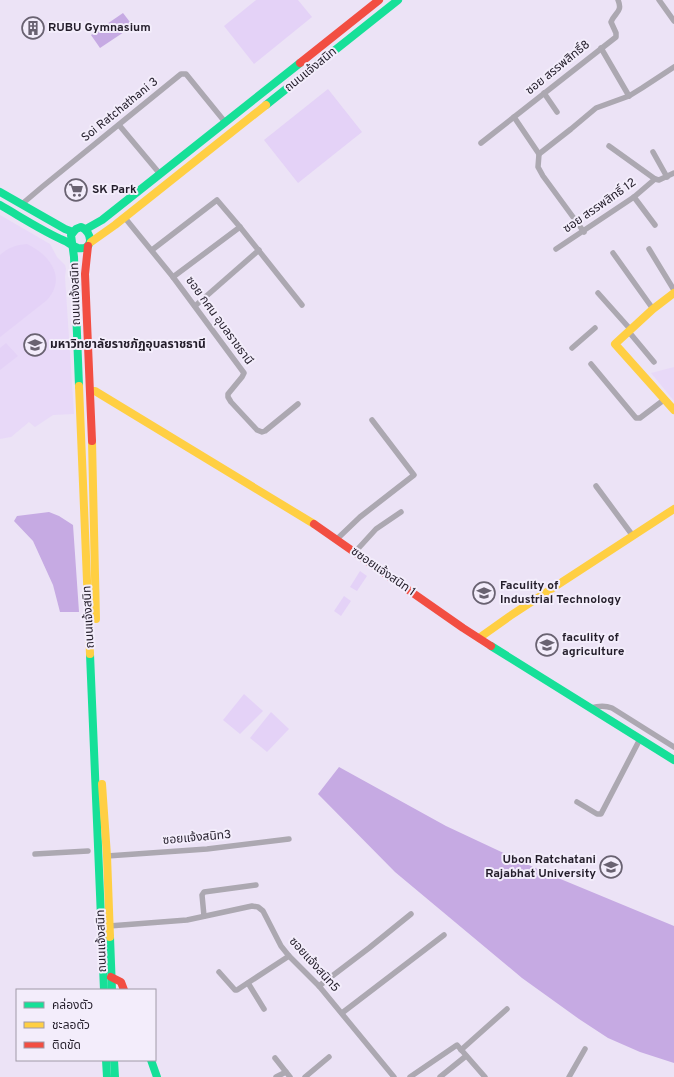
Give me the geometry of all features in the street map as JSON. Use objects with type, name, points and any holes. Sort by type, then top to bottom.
[{"type":"main road","name":"ถนนแจ้งสนิท","points":[[86,229],[102,220],[379,0]]},
{"type":"main road","name":"ถนนแจ้งสนิท","points":[[112,989],[107,856],[97,698],[90,391],[85,274],[89,244],[125,218],[214,148],[398,0]]},
{"type":"main road","points":[[206,138],[214,148]]},
{"type":"main road","points":[[0,192],[73,232]]},
{"type":"main road","points":[[15,213],[22,204]]},
{"type":"main road","points":[[0,205],[79,248],[89,244],[91,237],[86,229],[82,227],[77,228],[73,232],[71,235],[73,244]]},
{"type":"main road","name":"ถนนแจ้งสนิท","points":[[73,244],[104,989]]},
{"type":"main road","points":[[674,292],[615,344],[674,410]]},
{"type":"main road","name":"ซซอยแจ้งสนิท 1","points":[[90,391],[95,391],[337,539],[463,628],[674,760]]},
{"type":"main road","points":[[479,638],[510,616],[674,509]]},
{"type":"main road","points":[[111,977],[121,982],[124,989]]},
{"type":"main road","points":[[106,1061],[107,1077]]},
{"type":"main road","points":[[114,1061],[115,1077]]},
{"type":"main road","points":[[151,1061],[157,1077]]},
{"type":"street","name":"ซอย สรรพสิทธิ์8","points":[[481,143],[616,37],[616,33],[611,22],[621,5],[618,0]]},
{"type":"street","points":[[659,0],[674,20]]},
{"type":"street","points":[[601,48],[629,96]]},
{"type":"street","points":[[539,154],[596,108],[629,96],[674,67]]},
{"type":"street","name":"Soi Ratchathani 3","points":[[22,204],[181,74],[186,74],[225,122]]},
{"type":"street","points":[[544,93],[557,112]]},
{"type":"street","points":[[514,117],[539,154],[538,167],[543,176],[584,232]]},
{"type":"street","points":[[118,125],[160,174]]},
{"type":"street","name":"ซอย สรรพสิทธิ์ 12","points":[[609,146],[655,180]]},
{"type":"street","points":[[653,152],[667,177]]},
{"type":"street","name":"ซอย สรรพสิทธิ์ 12","points":[[556,249],[584,232],[634,197],[655,180],[659,180],[674,173]]},
{"type":"street","points":[[634,197],[655,225]]},
{"type":"street","points":[[152,250],[217,200],[302,305]]},
{"type":"street","name":"ซอย กศน อุบลราชธานี","points":[[125,218],[174,278],[244,372],[242,377],[228,394],[228,397],[257,430],[262,432],[265,431],[298,404]]},
{"type":"street","name":"ซอย กศน อุบลราชธานี","points":[[174,278],[240,227]]},
{"type":"street","points":[[649,249],[674,292]]},
{"type":"street","points":[[195,306],[259,250]]},
{"type":"street","points":[[613,253],[653,309]]},
{"type":"street","points":[[598,293],[654,362]]},
{"type":"street","points":[[572,348],[595,328]]},
{"type":"street","points":[[591,364],[636,418],[640,418],[665,399]]},
{"type":"street","points":[[337,539],[360,517],[414,475],[372,420]]},
{"type":"street","points":[[596,486],[633,536]]},
{"type":"street","points":[[355,552],[376,529],[401,512]]},
{"type":"street","points":[[591,708],[606,706],[612,708],[674,747]]},
{"type":"street","points":[[577,802],[597,814],[601,814],[640,739]]},
{"type":"street","name":"ซอยแจ้งสนิท3","points":[[107,856],[207,849],[289,839]]},
{"type":"street","points":[[34,854],[88,851]]},
{"type":"street","points":[[204,916],[202,895],[204,892],[256,884]]},
{"type":"street","name":"ซอยแจ้งสนิท5","points":[[109,926],[187,920],[252,906],[258,907],[263,911],[281,946],[319,986],[394,1077]]},
{"type":"street","points":[[319,986],[411,914]]},
{"type":"street","points":[[342,1013],[444,936]]},
{"type":"street","points":[[219,972],[235,990],[237,990],[289,956]]},
{"type":"street","points":[[248,983],[264,1009]]},
{"type":"street","points":[[410,1077],[459,1048],[507,1009]]},
{"type":"street","points":[[459,1048],[484,1077]]},
{"type":"street","points":[[569,1077],[585,1049]]},
{"type":"street","points":[[440,1077],[466,1056]]},
{"type":"street","points":[[305,1077],[329,1057]]},
{"type":"street","points":[[275,1058],[290,1077]]},
{"type":"street","points":[[276,1077],[286,1072]]},
{"type":"shaded area","points":[[256,0],[298,0],[312,17],[254,64],[224,26]]},
{"type":"shaded area","points":[[123,13],[133,26],[100,48],[91,35]]},
{"type":"shaded area","points":[[328,89],[362,132],[298,183],[264,140]]},
{"type":"shaded area","name":"มหาวิทยาลัยราชภัฏอุบลราชธานี","points":[[0,215],[50,244],[57,257],[65,265],[74,414],[53,415],[35,427],[29,422],[11,437],[0,439]]},
{"type":"shaded area","points":[[27,244],[43,254],[49,261],[56,276],[56,284],[53,292],[47,300],[0,337],[0,255],[13,247]]},
{"type":"shaded area","points":[[6,343],[18,356],[0,370],[0,348]]},
{"type":"shaded area","points":[[674,367],[674,401],[651,373]]},
{"type":"shaded area","points":[[49,512],[59,516],[73,525],[79,612],[60,612],[53,585],[33,541],[14,521],[17,516]]},
{"type":"shaded area","points":[[360,571],[367,576],[357,591],[350,587]]},
{"type":"shaded area","points":[[344,596],[351,601],[341,616],[334,611]]},
{"type":"shaded area","points":[[244,694],[263,711],[240,734],[223,720]]},
{"type":"shaded area","points":[[271,712],[289,729],[267,752],[250,738]]},
{"type":"shaded area","points":[[339,767],[446,826],[546,873],[674,926],[674,1063],[640,1052],[608,1038],[579,1019],[522,978],[395,872],[318,794]]},
{"type":"traffic: fast","points":[[266,105],[398,0]]},
{"type":"traffic: fast","points":[[86,229],[102,220],[300,63]]},
{"type":"traffic: fast","points":[[0,192],[65,229],[73,232]]},
{"type":"traffic: fast","points":[[0,205],[56,237],[65,241],[72,245],[73,246],[78,248],[87,247],[90,237],[85,229],[81,227],[76,229],[71,235],[74,257],[79,386]]},
{"type":"traffic: fast","points":[[491,646],[674,760]]},
{"type":"traffic: fast","points":[[90,654],[104,989]]},
{"type":"traffic: fast","points":[[110,937],[112,989]]},
{"type":"traffic: fast","points":[[106,1061],[107,1077]]},
{"type":"traffic: fast","points":[[114,1061],[115,1077]]},
{"type":"traffic: fast","points":[[151,1061],[157,1077]]},
{"type":"traffic: slow","points":[[91,242],[115,225],[266,105]]},
{"type":"traffic: slow","points":[[674,293],[653,309],[615,344],[674,410]]},
{"type":"traffic: slow","points":[[79,386],[90,654]]},
{"type":"traffic: slow","points":[[90,391],[95,391],[314,524]]},
{"type":"traffic: slow","points":[[92,441],[96,619]]},
{"type":"traffic: slow","points":[[479,638],[510,616],[674,509]]},
{"type":"traffic: slow","points":[[102,784],[107,856],[110,937]]},
{"type":"traffic: jam","points":[[300,63],[379,0]]},
{"type":"traffic: jam","points":[[88,246],[85,274],[92,441]]},
{"type":"traffic: jam","points":[[314,524],[491,646]]},
{"type":"traffic: jam","points":[[111,977],[121,982],[124,989]]},
{"type":"place","name":"RUBU Gymnasium","points":[[33,28]]},
{"type":"place","name":"SK Park","points":[[76,190]]},
{"type":"place","name":"มหาวิทยาลัยราชภัฏอุบลราชธานี","points":[[35,345]]},
{"type":"place","name":"Faculity of Industrial Technology","points":[[484,593]]},
{"type":"place","name":"faculity of agriculture","points":[[547,645]]},
{"type":"place","name":"Ubon Ratchatani Rajabhat University","points":[[611,867]]}]
